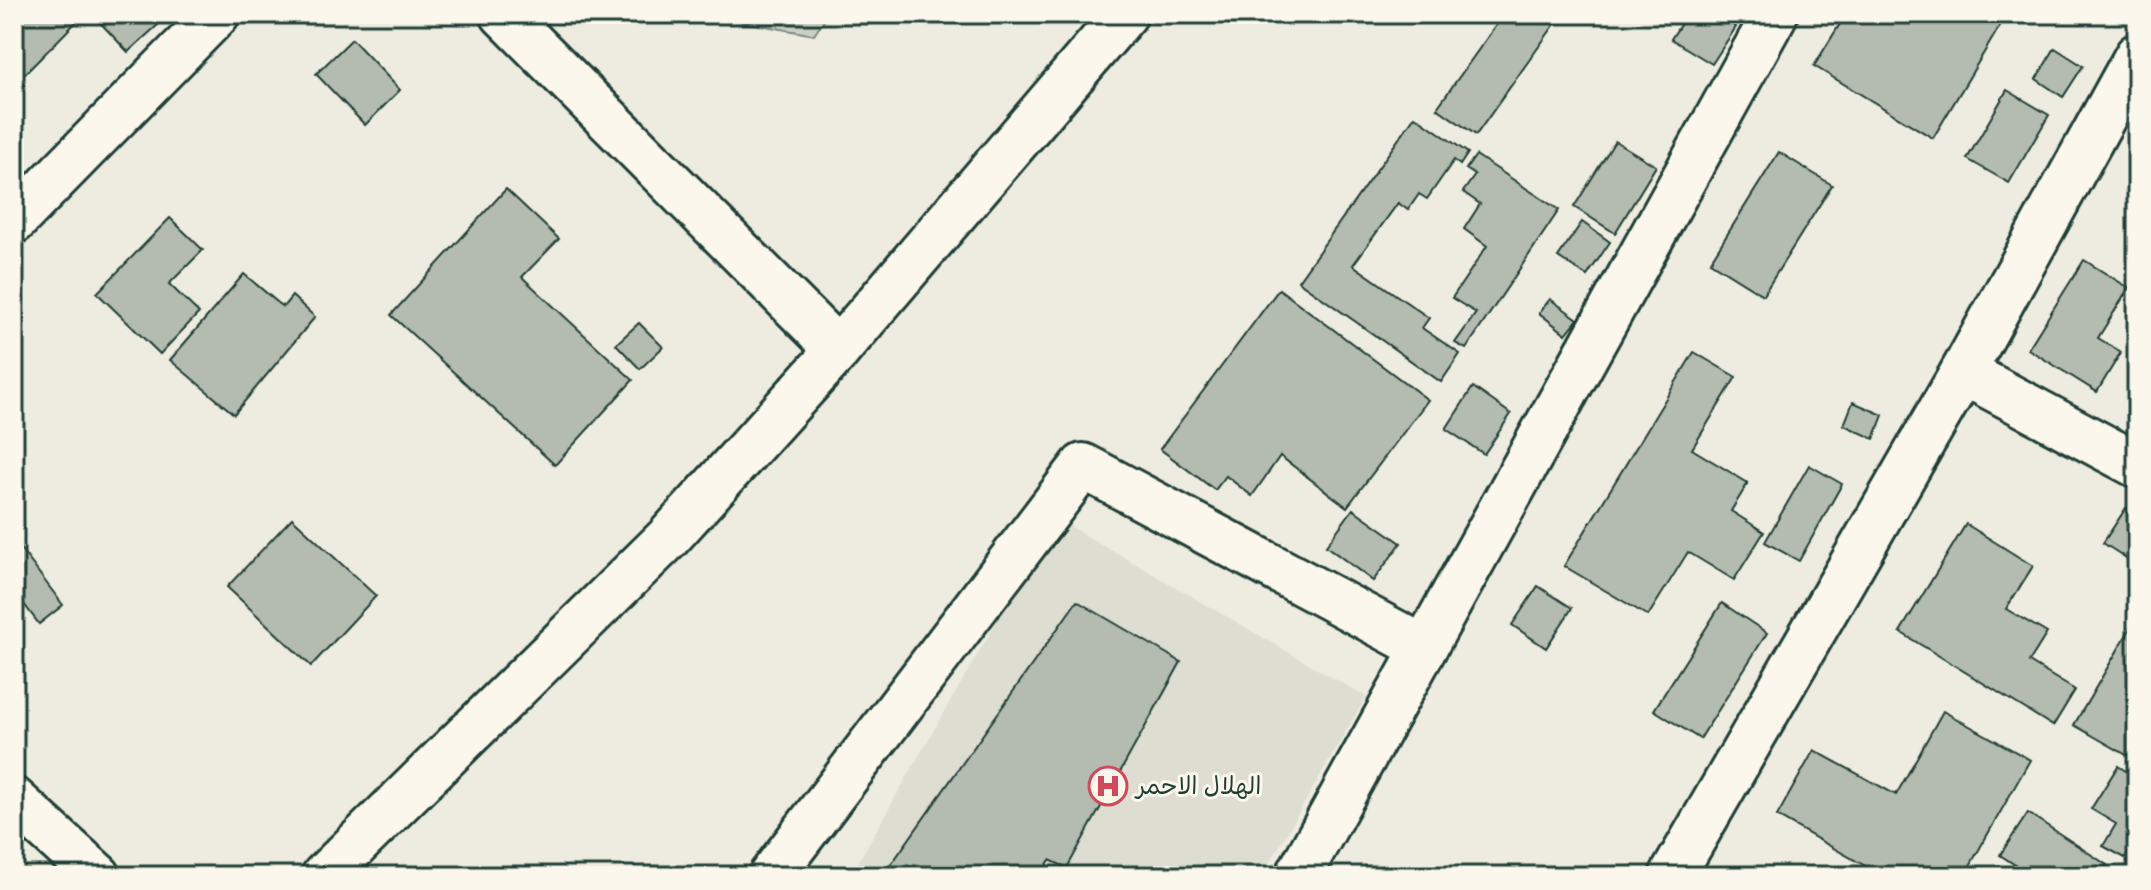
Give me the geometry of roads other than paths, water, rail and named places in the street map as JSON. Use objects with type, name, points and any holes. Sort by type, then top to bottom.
[{"type":"street","points":[[14,221],[217,14]]},
{"type":"street","points":[[503,14],[838,350]]},
{"type":"street","points":[[324,876],[668,538],[838,350],[1125,14]]},
{"type":"street","points":[[1298,876],[1775,14]]},
{"type":"street","points":[[1672,876],[1963,372],[2137,56]]},
{"type":"street","points":[[1963,372],[2137,465]]},
{"type":"street","points":[[771,876],[1083,466],[1424,648]]},
{"type":"street","points":[[14,800],[98,876]]},
{"type":"place","name":"الهلال الاحمر","points":[[1108,786]]}]
